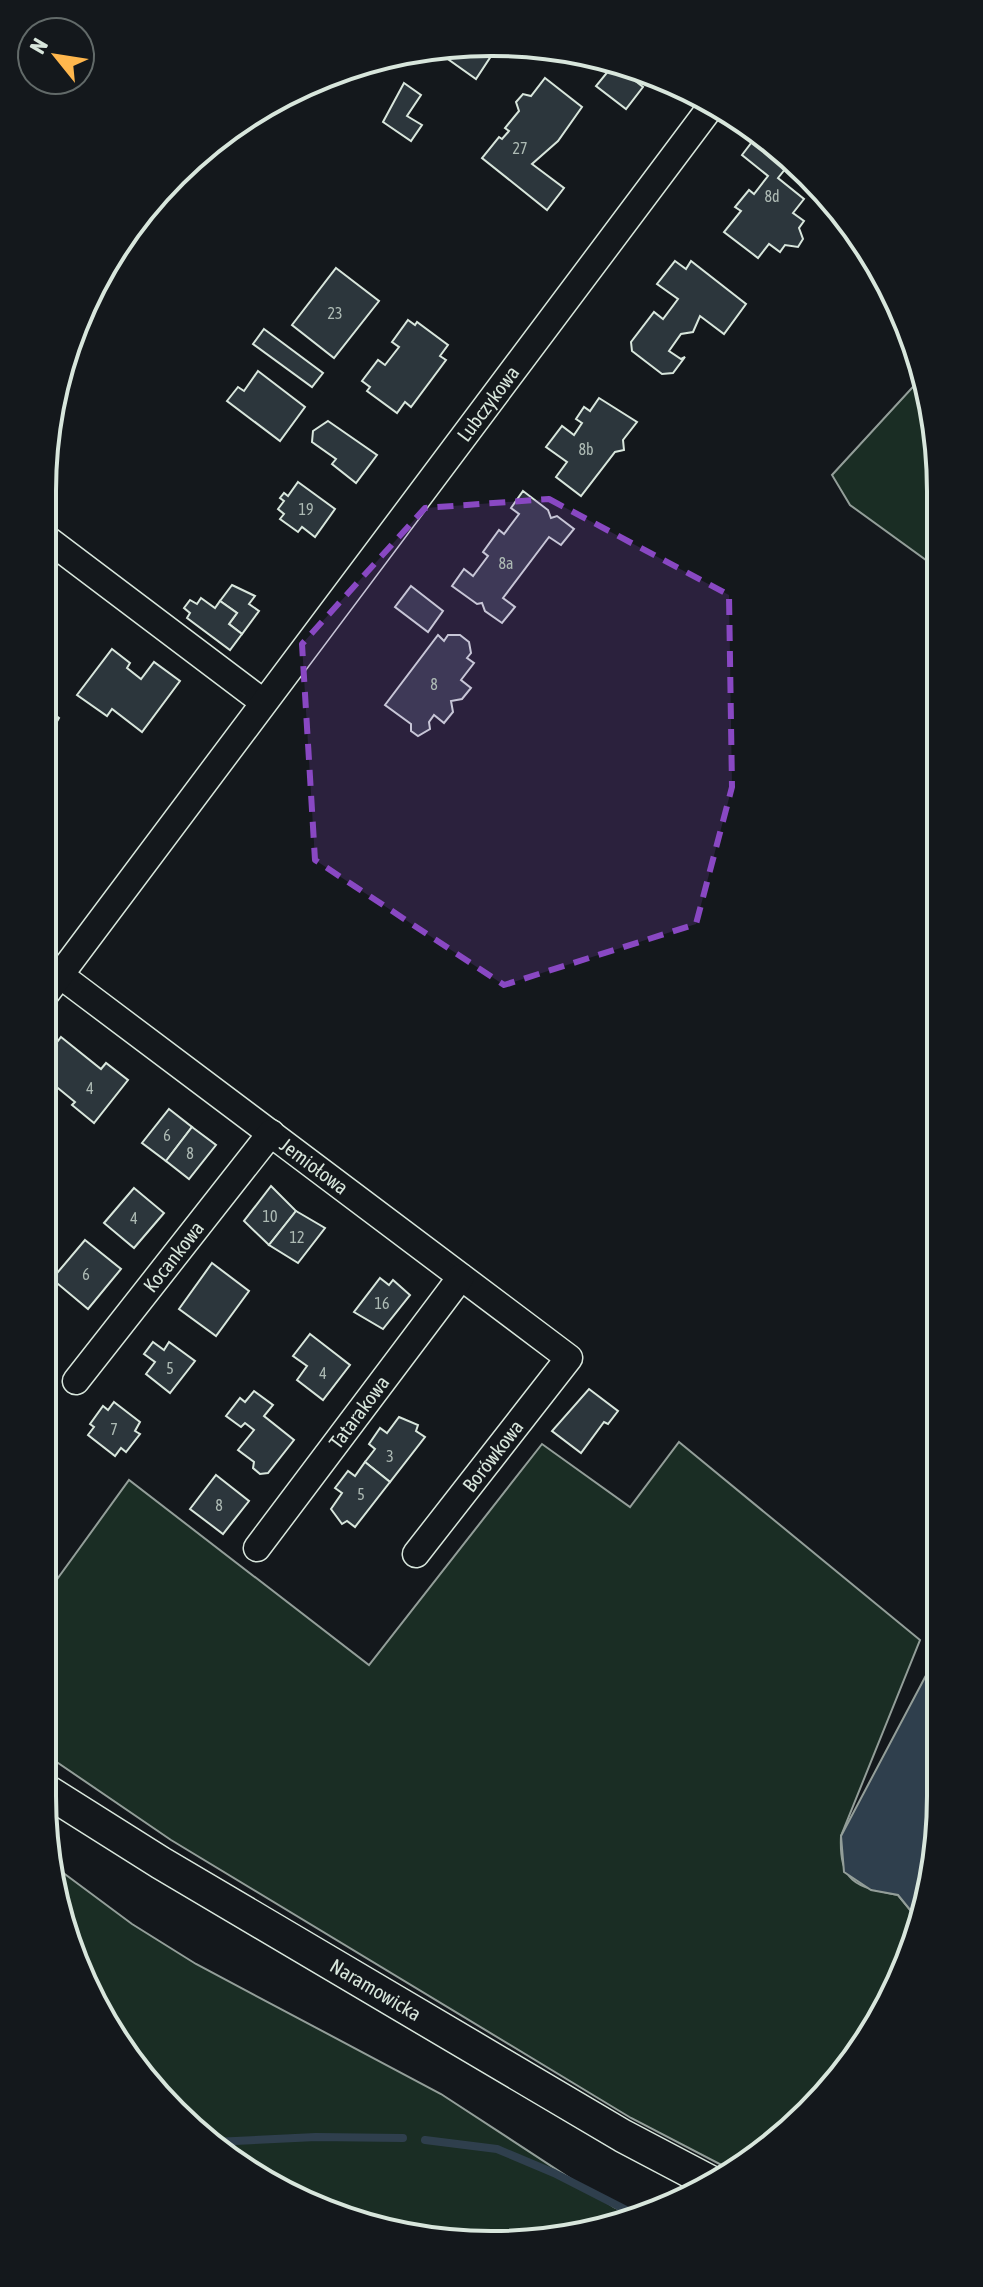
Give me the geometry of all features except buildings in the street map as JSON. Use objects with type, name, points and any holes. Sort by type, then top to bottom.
[{"type":"street","name":"Lubczykowa","points":[[56,980],[706,113]]},
{"type":"street","points":[[56,546],[263,702]]},
{"type":"street","name":"Jemiołowa","points":[[60,975],[569,1358]]},
{"type":"street","name":"Kocankowa","points":[[76,1381],[271,1133]]},
{"type":"street","name":"Tatarakowa","points":[[257,1548],[461,1277]]},
{"type":"street","name":"Borówkowa","points":[[416,1554],[569,1358]]},
{"type":"street","name":"Naramowicka","points":[[56,1797],[161,1863],[595,2120],[701,2177]]},
{"type":"highlighted area","points":[[549,499],[729,595],[732,787],[696,924],[504,985],[315,860],[302,644],[425,508]]},
{"type":"green space","points":[[914,386],[926,463],[927,561],[850,505],[832,475]]},
{"type":"green space","points":[[679,1442],[920,1640],[841,1836],[843,1864],[853,1880],[871,1889],[898,1895],[911,1911],[894,1962],[869,2013],[819,2083],[779,2123],[722,2165],[631,2118],[171,1840],[56,1762],[56,1581],[129,1480],[369,1665],[542,1444],[630,1507]]},
{"type":"green space","points":[[63,1873],[132,1924],[196,1964],[441,2094],[622,2211],[576,2223],[520,2230],[463,2230],[407,2223],[352,2208],[274,2173],[204,2123],[164,2083],[129,2037],[89,1962]]},
{"type":"water","points":[[927,1673],[926,1824],[919,1880],[911,1911],[898,1895],[871,1890],[844,1872],[841,1836]]},
{"type":"waterway","points":[[227,2141],[316,2137],[403,2138]]},
{"type":"waterway","points":[[425,2140],[497,2149],[554,2173],[626,2210]]}]
